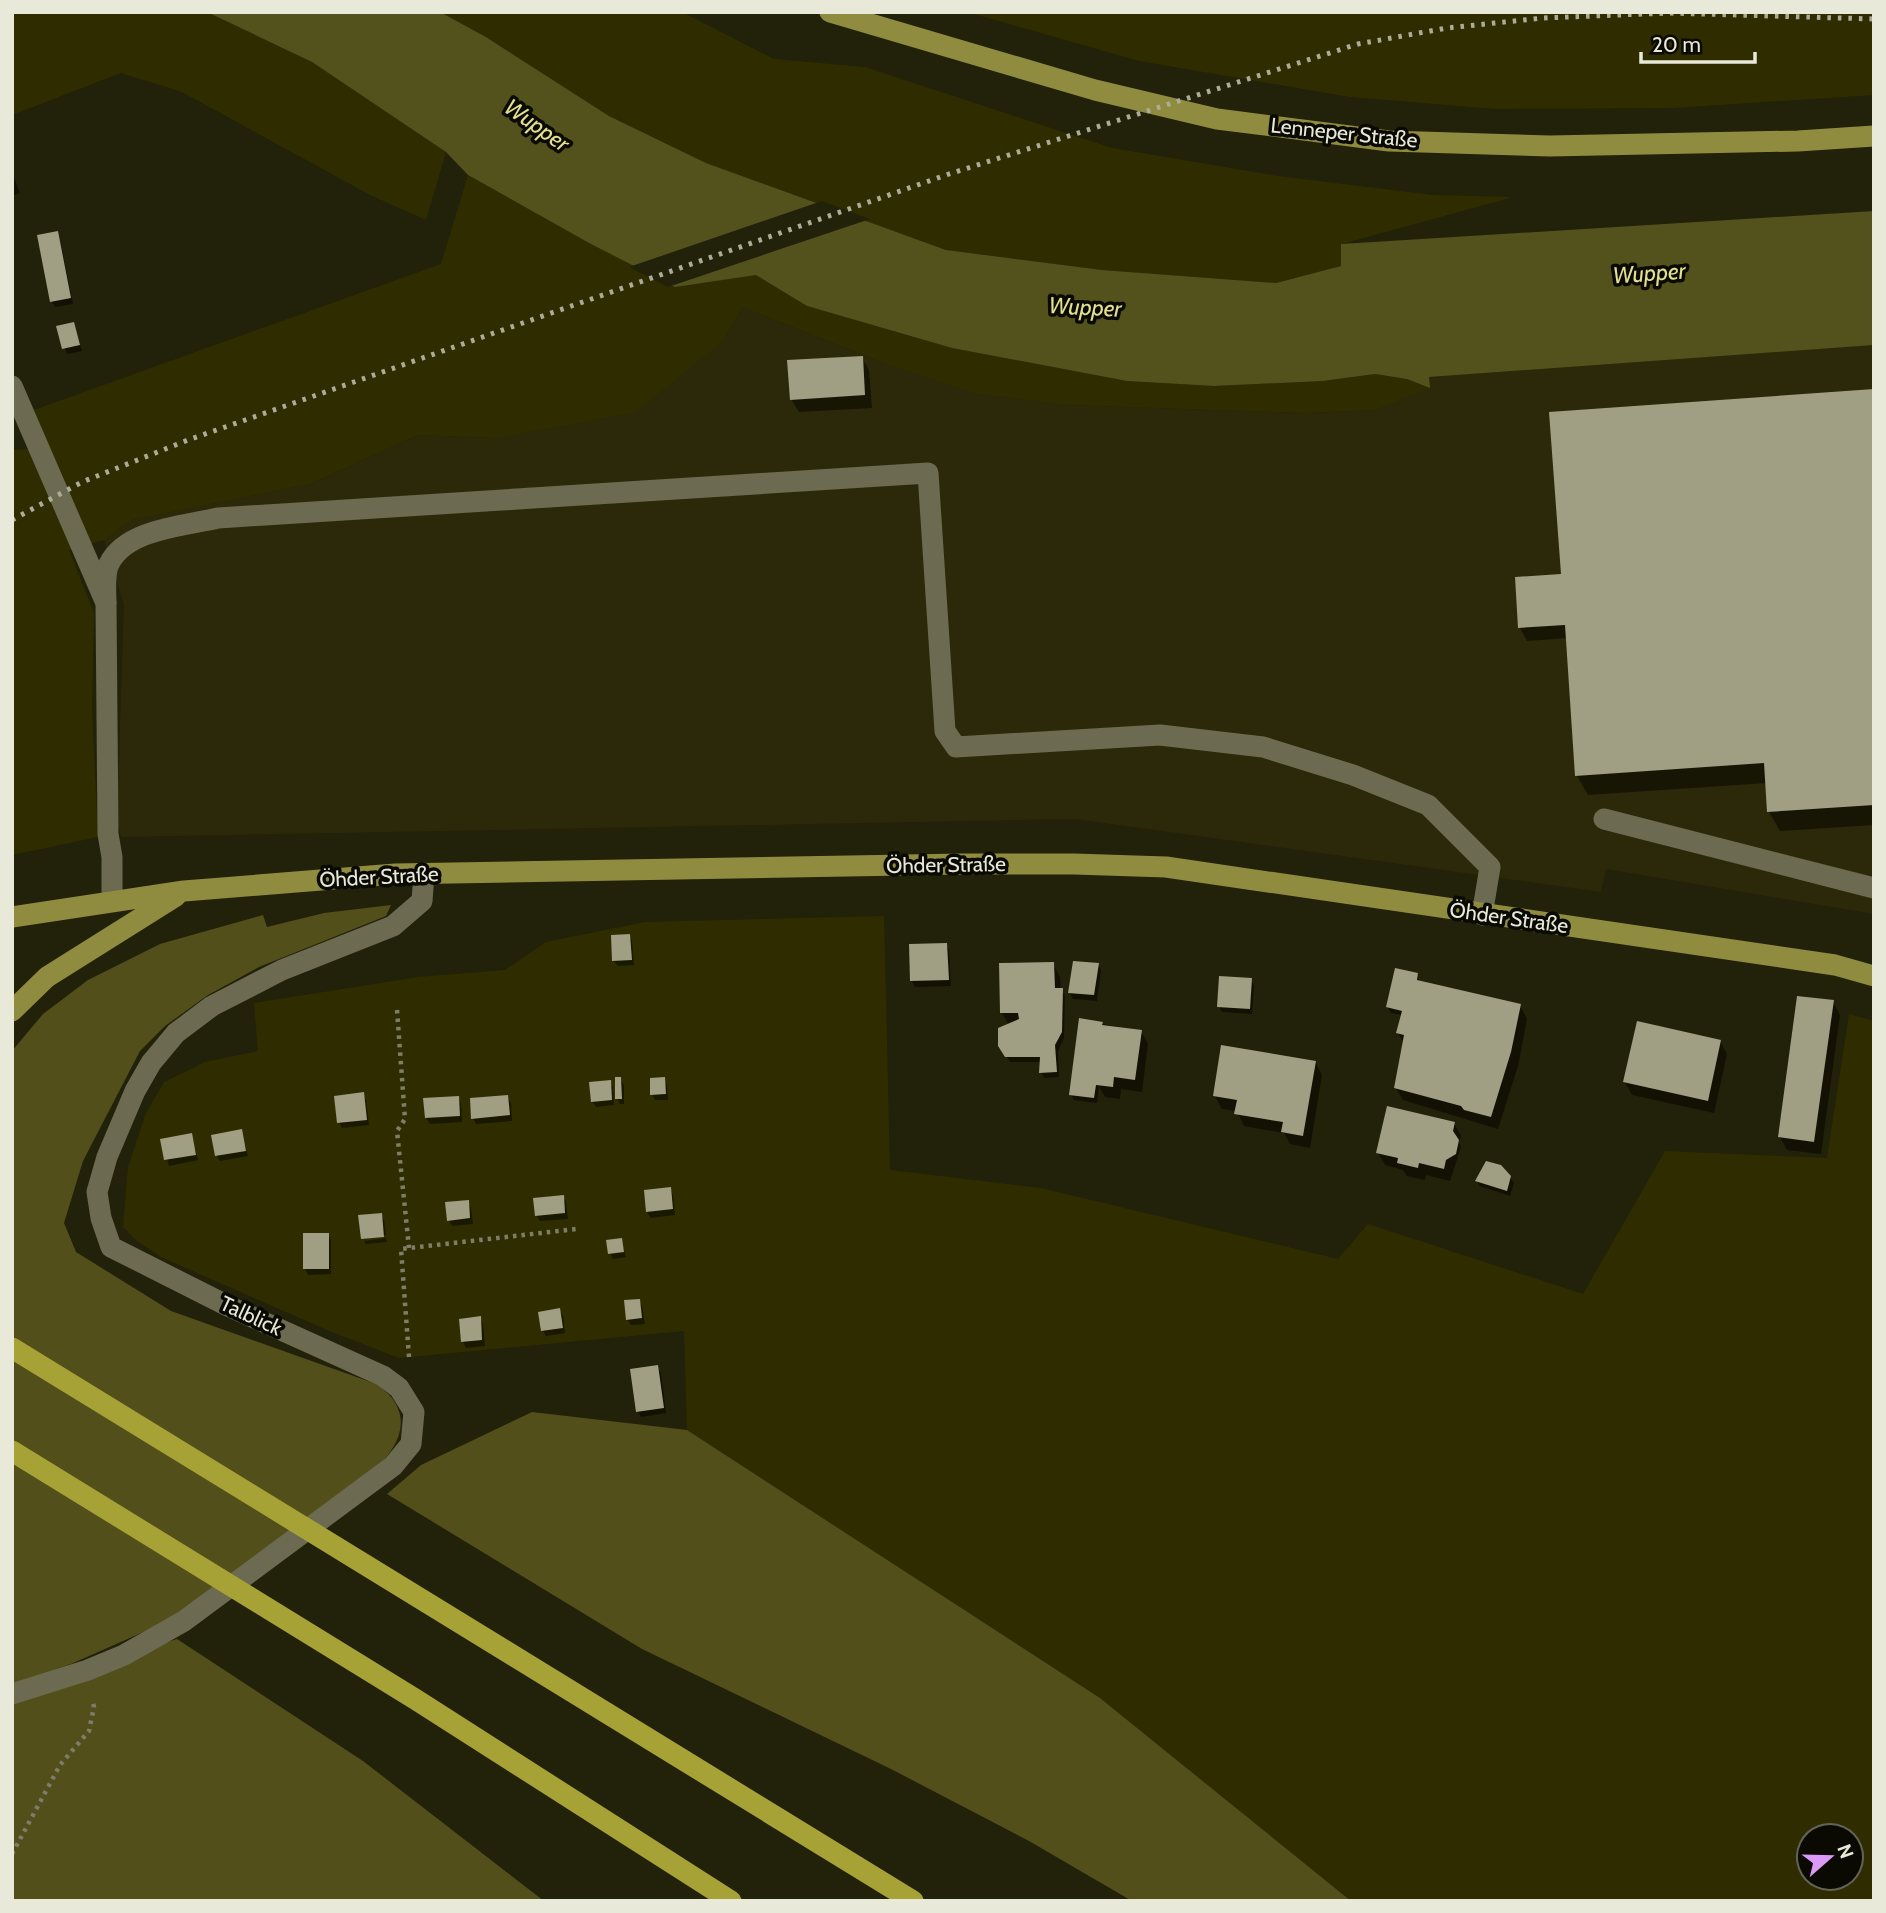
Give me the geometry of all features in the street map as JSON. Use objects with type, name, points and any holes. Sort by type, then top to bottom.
[{"type":"highway","points":[[12,1348],[913,1901]]},
{"type":"highway","points":[[12,1451],[415,1699],[731,1901]]},
{"type":"main road","name":"Lenneper Straße","points":[[830,12],[1095,90],[1217,119],[1389,141],[1550,146],[1798,141],[1874,136]]},
{"type":"main road","name":"Öhder Straße","points":[[12,917],[184,891],[424,873],[1074,864],[1166,867],[1482,915],[1835,964],[1874,976]]},
{"type":"main road","points":[[12,1011],[47,976],[184,891]]},
{"type":"street","points":[[12,386],[106,603]]},
{"type":"street","points":[[112,901],[112,857],[108,834],[107,566],[121,548],[138,536],[218,518],[928,473],[944,731],[956,747],[1160,735],[1263,747],[1353,775],[1428,806],[1490,867],[1482,915]]},
{"type":"street","points":[[1604,819],[1874,888]]},
{"type":"street","name":"Talblick","points":[[399,1388],[383,1376],[228,1306],[111,1247],[101,1218],[97,1192],[107,1157],[135,1091],[152,1063],[176,1033],[212,1006],[282,970],[393,926],[422,901],[424,873]]},
{"type":"street","points":[[12,1694],[88,1670],[124,1655],[184,1621],[393,1466],[411,1444],[414,1412],[399,1388]]},
{"type":"path","points":[[397,1010],[405,1119],[397,1131],[410,1248]]},
{"type":"path","points":[[399,1388],[409,1357],[401,1249],[576,1229]]},
{"type":"path","points":[[12,1854],[60,1765],[89,1731],[94,1707],[88,1670]]},
{"type":"shaded area","points":[[12,12],[207,12],[312,62],[446,152],[426,220],[370,195],[182,92],[121,73],[12,115]]},
{"type":"shaded area","points":[[440,12],[682,12],[774,59],[865,67],[1112,148],[1278,176],[1433,195],[1513,197],[1342,244],[1341,266],[1276,283],[1102,270],[946,250],[706,163],[609,116],[486,37]]},
{"type":"shaded area","points":[[967,12],[1874,12],[1874,95],[1673,108],[1496,109],[1350,97],[1139,61]]},
{"type":"shaded area","points":[[468,175],[589,243],[674,286],[756,275],[807,306],[952,348],[1127,381],[1214,386],[1323,381],[1375,374],[1407,379],[1430,388],[1374,410],[1305,413],[1068,405],[974,393],[881,362],[742,307],[724,340],[636,412],[496,438],[418,435],[310,484],[132,520],[104,540],[69,550],[94,613],[92,710],[98,837],[12,855],[12,450],[43,448],[34,410],[441,264]]},
{"type":"shaded area","points":[[742,307],[881,362],[1068,405],[1305,413],[1374,410],[1429,377],[1874,345],[1874,914],[1606,869],[1601,892],[1075,819],[121,837],[117,819],[124,605],[104,540],[132,520],[310,484],[418,435],[496,438],[724,340]]},
{"type":"shaded area","points":[[391,905],[386,916],[259,967],[208,995],[165,1026],[140,1051],[83,1161],[64,1223],[76,1252],[171,1311],[379,1385],[393,1399],[399,1410],[401,1428],[395,1444],[379,1466],[175,1618],[71,1664],[12,1685],[12,1051],[43,1014],[88,980],[160,944],[263,915],[267,927],[324,913]]},
{"type":"shaded area","points":[[884,916],[890,1170],[1041,1188],[1338,1259],[1368,1224],[1583,1294],[1665,1151],[1827,1158],[1849,1014],[1874,1021],[1874,1901],[1351,1901],[1100,1698],[687,1430],[684,1331],[399,1358],[327,1330],[161,1257],[136,1240],[123,1227],[128,1167],[146,1113],[164,1082],[205,1062],[258,1051],[254,1003],[418,977],[505,970],[546,942],[645,922]]},
{"type":"shaded area","points":[[532,1412],[687,1430],[1100,1698],[1351,1901],[1132,1901],[1029,1841],[891,1769],[642,1649],[387,1494],[421,1465]]},
{"type":"shaded area","points":[[177,1639],[363,1761],[544,1901],[12,1901],[12,1689]]},
{"type":"water","name":"Wupper","points":[[207,12],[440,12],[486,37],[609,116],[706,163],[946,250],[1102,270],[1276,283],[1341,266],[1341,244],[1874,211],[1874,345],[1429,377],[1430,388],[1407,379],[1375,374],[1323,381],[1214,386],[1127,381],[952,348],[807,306],[756,275],[675,287],[589,243],[468,175],[446,152],[312,62]]},
{"type":"pier","points":[[822,201],[870,219],[668,287],[629,267]]},
{"type":"building","points":[[58,231],[71,298],[50,302],[37,235]]},
{"type":"building","points":[[74,322],[80,345],[62,349],[56,326]]},
{"type":"building","points":[[863,356],[865,395],[790,400],[787,360]]},
{"type":"building","points":[[1874,389],[1874,805],[1767,812],[1764,763],[1575,776],[1565,625],[1518,628],[1515,577],[1561,574],[1549,412]]},
{"type":"building","points":[[630,934],[632,960],[612,961],[611,935]]},
{"type":"building","points":[[947,943],[949,980],[910,981],[909,944]]},
{"type":"building","points":[[1073,961],[1099,963],[1094,995],[1068,993]]},
{"type":"building","points":[[1054,962],[1055,988],[1063,988],[1062,1032],[1055,1045],[1057,1072],[1039,1073],[1040,1057],[1005,1057],[998,1046],[998,1028],[1019,1019],[1018,1013],[1000,1013],[999,963]]},
{"type":"building","points":[[1395,968],[1418,973],[1417,980],[1521,1004],[1511,1052],[1491,1117],[1394,1088],[1404,1035],[1396,1033],[1402,1011],[1386,1007]]},
{"type":"building","points":[[1219,976],[1252,978],[1250,1009],[1217,1007]]},
{"type":"building","points":[[1797,996],[1834,1000],[1814,1142],[1778,1137]]},
{"type":"building","points":[[1079,1018],[1103,1022],[1102,1025],[1142,1030],[1135,1080],[1114,1077],[1113,1087],[1096,1085],[1094,1098],[1069,1095]]},
{"type":"building","points":[[1637,1021],[1721,1040],[1708,1101],[1623,1082]]},
{"type":"building","points":[[1221,1045],[1316,1061],[1303,1136],[1281,1132],[1283,1122],[1234,1114],[1237,1100],[1213,1096]]},
{"type":"building","points":[[615,1077],[621,1077],[622,1099],[615,1099]]},
{"type":"building","points":[[665,1077],[666,1094],[650,1095],[650,1078]]},
{"type":"building","points":[[611,1080],[612,1100],[591,1102],[589,1082]]},
{"type":"building","points":[[364,1092],[367,1120],[337,1123],[334,1096]]},
{"type":"building","points":[[508,1095],[510,1115],[471,1119],[470,1098]]},
{"type":"building","points":[[459,1096],[460,1116],[425,1118],[423,1098]]},
{"type":"building","points":[[1387,1106],[1455,1122],[1453,1131],[1459,1140],[1456,1154],[1446,1160],[1444,1169],[1419,1163],[1418,1168],[1397,1163],[1398,1158],[1376,1153]]},
{"type":"building","points":[[242,1129],[246,1151],[215,1156],[211,1135]]},
{"type":"building","points":[[192,1133],[196,1155],[164,1160],[160,1139]]},
{"type":"building","points":[[1486,1161],[1501,1165],[1511,1176],[1507,1191],[1475,1181]]},
{"type":"building","points":[[671,1187],[673,1209],[646,1212],[644,1190]]},
{"type":"building","points":[[564,1195],[565,1213],[535,1216],[533,1198]]},
{"type":"building","points":[[469,1200],[470,1218],[447,1221],[445,1202]]},
{"type":"building","points":[[382,1213],[384,1237],[361,1239],[358,1215]]},
{"type":"building","points":[[303,1233],[329,1233],[329,1269],[303,1269]]},
{"type":"building","points":[[622,1238],[624,1252],[608,1254],[606,1240]]},
{"type":"building","points":[[640,1299],[642,1318],[626,1320],[624,1300]]},
{"type":"building","points":[[560,1308],[563,1328],[541,1331],[538,1312]]},
{"type":"building","points":[[481,1316],[482,1340],[461,1342],[459,1319]]},
{"type":"building","points":[[658,1365],[664,1408],[636,1412],[630,1369]]},
{"type":"railway","points":[[12,520],[82,482],[188,440],[949,174],[1358,44],[1447,28],[1543,18],[1669,13],[1874,19]]}]
